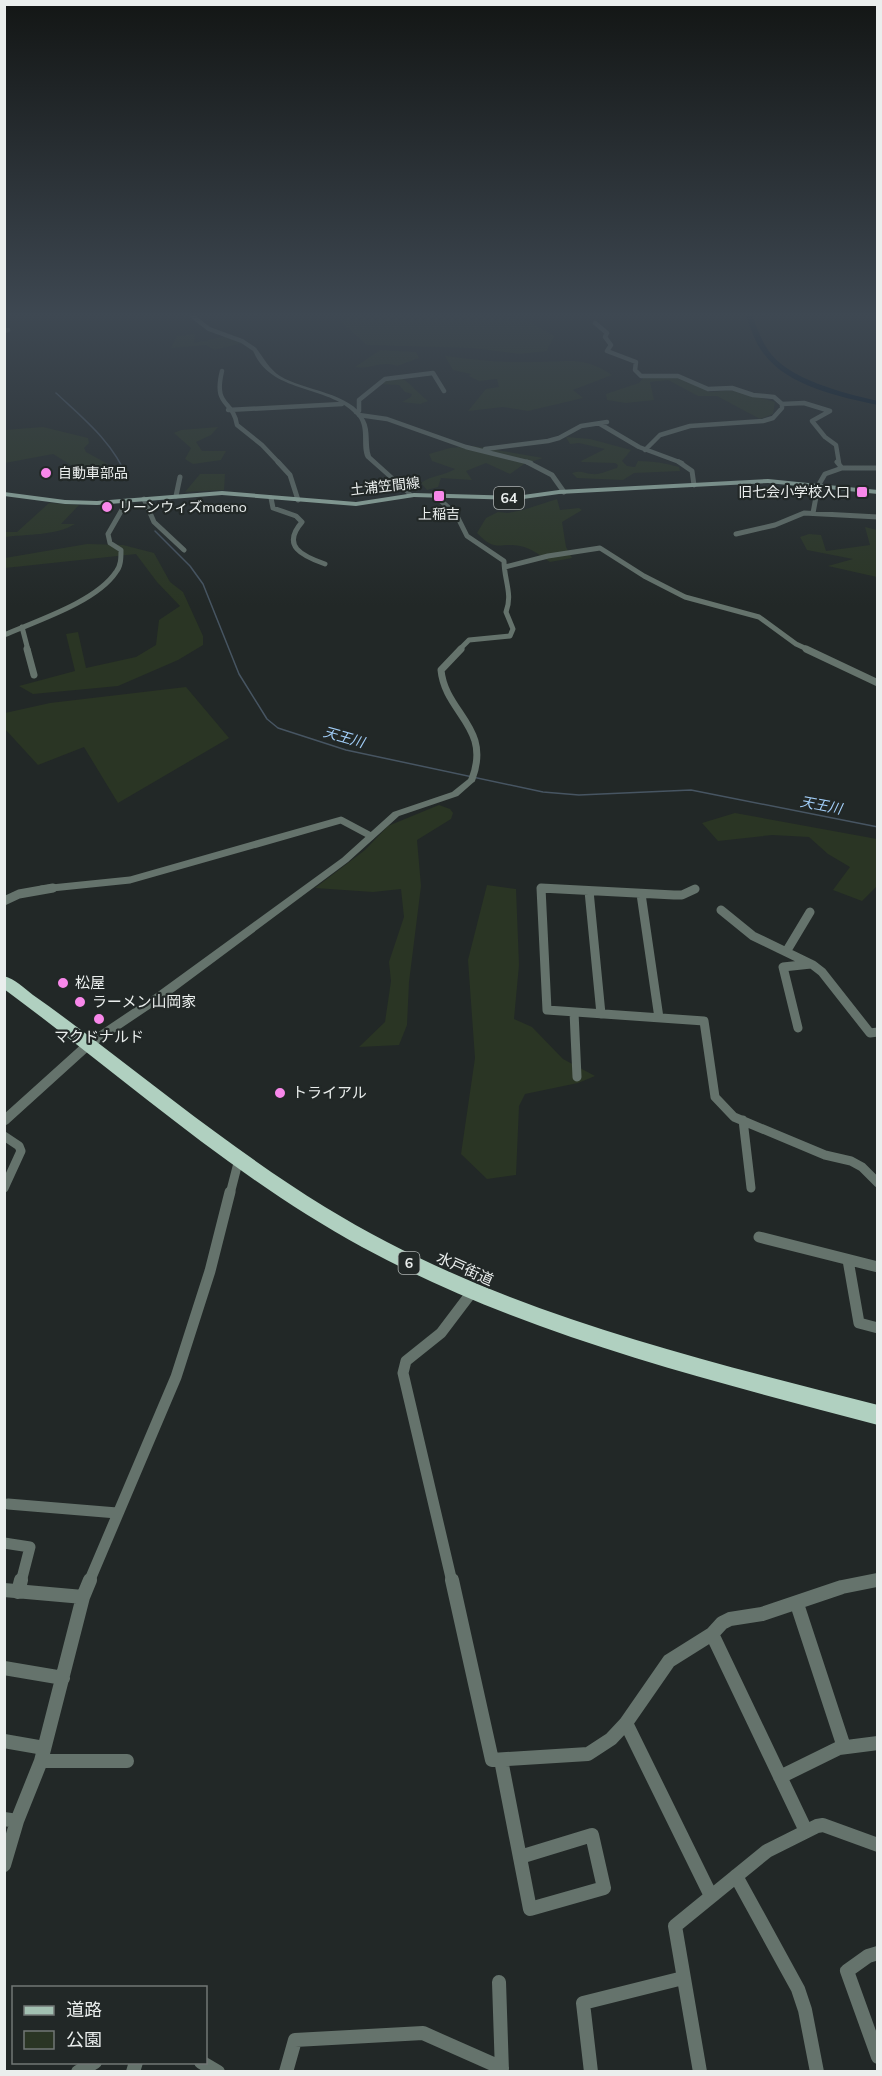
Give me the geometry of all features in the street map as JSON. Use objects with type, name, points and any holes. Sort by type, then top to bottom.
[{"type":"highway","name":"水戸街道","points":[[4,981],[239,1159],[287,1193],[368,1242],[472,1292],[574,1331],[635,1350],[878,1415]]},
{"type":"main road","name":"土浦笠間線","points":[[4,494],[77,503],[222,493],[356,504],[411,495],[511,498],[564,492],[768,481],[878,492]]},
{"type":"street","points":[[231,413],[236,418],[237,425],[262,445],[290,475],[298,500]]},
{"type":"street","points":[[645,450],[660,435],[678,429],[770,419],[777,413]]},
{"type":"street","points":[[827,413],[812,421],[825,437],[836,445],[837,461],[842,468]]},
{"type":"street","points":[[358,414],[397,421],[466,447],[543,468],[551,473],[564,492]]},
{"type":"street","points":[[358,414],[365,426],[366,450],[369,457],[411,495]]},
{"type":"street","points":[[480,450],[548,441],[584,425],[607,422]]},
{"type":"street","points":[[600,424],[609,432],[645,450],[685,463],[692,471],[694,485]]},
{"type":"street","points":[[813,513],[818,486],[825,474],[842,468],[878,468]]},
{"type":"street","points":[[176,496],[180,477]]},
{"type":"street","points":[[4,1121],[89,1044],[159,997],[345,860],[396,814],[455,794],[473,777],[476,752],[471,725],[460,714],[444,683],[441,670],[469,640],[505,638],[513,633],[506,612],[511,598],[501,558],[467,536],[459,518],[434,495]]},
{"type":"street","points":[[271,498],[273,508],[296,516],[302,522],[294,531],[292,539],[297,549],[308,558],[325,564]]},
{"type":"street","points":[[4,635],[58,611],[111,579],[120,564],[121,550],[110,543],[108,534],[120,509],[127,504],[136,500],[147,511],[158,529],[184,550]]},
{"type":"street","points":[[736,534],[775,525],[798,514],[878,517]]},
{"type":"street","points":[[505,567],[600,548],[644,576],[685,597],[759,617],[796,644],[878,683]]},
{"type":"street","points":[[22,627],[34,675]]},
{"type":"street","points":[[4,900],[24,893],[64,885],[128,881],[341,820],[371,836]]},
{"type":"street","points":[[695,889],[682,895],[541,888],[547,1010],[704,1021],[715,1097],[723,1108],[742,1120],[825,1155],[851,1161],[862,1167],[878,1183]]},
{"type":"street","points":[[589,891],[601,1014]]},
{"type":"street","points":[[641,894],[659,1018]]},
{"type":"street","points":[[721,910],[753,936],[811,964],[833,984],[870,1033],[878,1032]]},
{"type":"street","points":[[786,952],[810,912]]},
{"type":"street","points":[[798,1028],[783,967],[811,964]]},
{"type":"street","points":[[574,1012],[577,1077]]},
{"type":"street","points":[[742,1120],[750,1188]]},
{"type":"street","points":[[4,1136],[19,1146],[21,1151],[4,1188]]},
{"type":"street","points":[[4,1865],[11,1820],[43,1755],[83,1598],[176,1377],[210,1271],[239,1159]]},
{"type":"street","points":[[759,1237],[878,1267]]},
{"type":"street","points":[[848,1260],[859,1323],[878,1328]]},
{"type":"street","points":[[472,1292],[441,1333],[406,1362],[403,1373],[472,1665],[492,1760],[588,1754],[611,1739],[626,1723],[669,1662],[712,1634],[722,1623],[730,1619],[762,1614],[796,1604],[842,1587],[878,1580]]},
{"type":"street","points":[[9,1504],[117,1513]]},
{"type":"street","points":[[4,1544],[30,1547],[11,1591],[83,1598]]},
{"type":"street","points":[[796,1604],[844,1747]]},
{"type":"street","points":[[712,1634],[806,1831]]},
{"type":"street","points":[[4,1668],[63,1678]]},
{"type":"street","points":[[626,1723],[711,1896]]},
{"type":"street","points":[[4,1741],[43,1755],[127,1761]]},
{"type":"street","points":[[780,1777],[821,1754],[844,1747],[878,1743]]},
{"type":"street","points":[[501,1760],[530,1909],[604,1888],[592,1835],[520,1857]]},
{"type":"street","points":[[700,2072],[675,1926],[767,1851],[806,1831],[823,1825],[878,1845]]},
{"type":"street","points":[[736,1876],[798,1989],[817,2072]]},
{"type":"street","points":[[878,1953],[868,1956],[848,1971],[878,2057]]},
{"type":"street","points":[[591,2072],[583,2003],[683,1978]]},
{"type":"street","points":[[286,2072],[295,2040],[423,2033],[502,2070],[499,1982]]},
{"type":"street","points":[[78,2072],[92,2064]]},
{"type":"street","points":[[204,2064],[218,2072]]},
{"type":"green space","points":[[749,413],[773,413],[773,414],[760,419]]},
{"type":"green space","points":[[43,427],[88,438],[89,443],[84,448],[86,452],[106,463],[107,467],[102,474],[89,476],[53,454],[5,463],[5,430]]},
{"type":"green space","points":[[218,427],[211,435],[196,442],[202,451],[226,451],[221,460],[193,464],[185,459],[191,448],[174,433],[181,430]]},
{"type":"green space","points":[[566,437],[590,439],[631,450],[622,461],[627,466],[635,467],[638,461],[654,462],[679,467],[680,471],[634,473],[623,480],[577,478],[572,473],[598,474],[617,468],[618,465],[582,462],[605,449],[579,443],[570,444]]},
{"type":"green space","points":[[473,446],[543,458],[524,464],[510,474],[486,463],[466,471],[472,480],[441,478],[438,487],[427,490],[421,483],[455,469],[432,461],[429,454],[450,448]]},
{"type":"green space","points":[[200,474],[225,474],[224,490],[185,492]]},
{"type":"green space","points":[[557,499],[560,510],[579,508],[582,510],[562,522],[566,547],[572,558],[550,562],[524,547],[493,545],[477,533],[486,518],[498,512],[523,510]]},
{"type":"green space","points":[[49,503],[79,505],[61,524],[75,524],[50,533],[5,537],[5,532],[17,532]]},
{"type":"green space","points":[[865,527],[877,530],[877,577],[828,566],[853,559],[807,550],[800,537],[809,534],[821,535],[826,551],[870,545]]},
{"type":"green space","points":[[87,544],[123,545],[154,553],[170,582],[183,592],[203,636],[203,645],[178,660],[118,686],[33,694],[19,686],[75,671],[66,634],[78,632],[86,668],[136,657],[156,645],[159,620],[180,606],[157,582],[136,554],[5,568],[5,558]]},
{"type":"green space","points":[[186,687],[229,738],[118,803],[84,747],[38,765],[5,729],[5,713],[50,703]]},
{"type":"green space","points":[[439,805],[450,809],[453,813],[451,819],[417,840],[421,886],[409,982],[407,1025],[399,1045],[359,1047],[385,1022],[391,981],[389,962],[404,917],[401,889],[373,892],[315,888],[365,850],[388,826]]},
{"type":"green space","points":[[735,813],[877,839],[877,886],[862,901],[833,890],[850,867],[828,854],[809,837],[772,835],[718,841],[702,823]]},
{"type":"green space","points":[[487,885],[516,889],[519,965],[514,1019],[532,1027],[563,1059],[595,1076],[578,1083],[525,1094],[519,1106],[516,1175],[487,1179],[461,1154],[475,1058],[468,960]]},
{"type":"waterway","name":"天王川","points":[[77,413],[106,442],[128,479]]},
{"type":"waterway","name":"天王川","points":[[155,531],[190,566],[203,584],[239,674],[267,719],[278,728],[346,750],[543,792],[579,795],[691,790],[878,827]]},
{"type":"place","name":"自動車部品","points":[[46,473]]},
{"type":"place","name":"旧七会小学校入口","points":[[862,492]]},
{"type":"place","name":"上稲吉","points":[[439,496]]},
{"type":"place","name":"リーンウィズmaeno","points":[[107,507]]},
{"type":"place","name":"松屋","points":[[63,983]]},
{"type":"place","name":"ラーメン山岡家","points":[[80,1002]]},
{"type":"place","name":"マクドナルド","points":[[99,1019]]},
{"type":"place","name":"トライアル","points":[[280,1093]]}]
